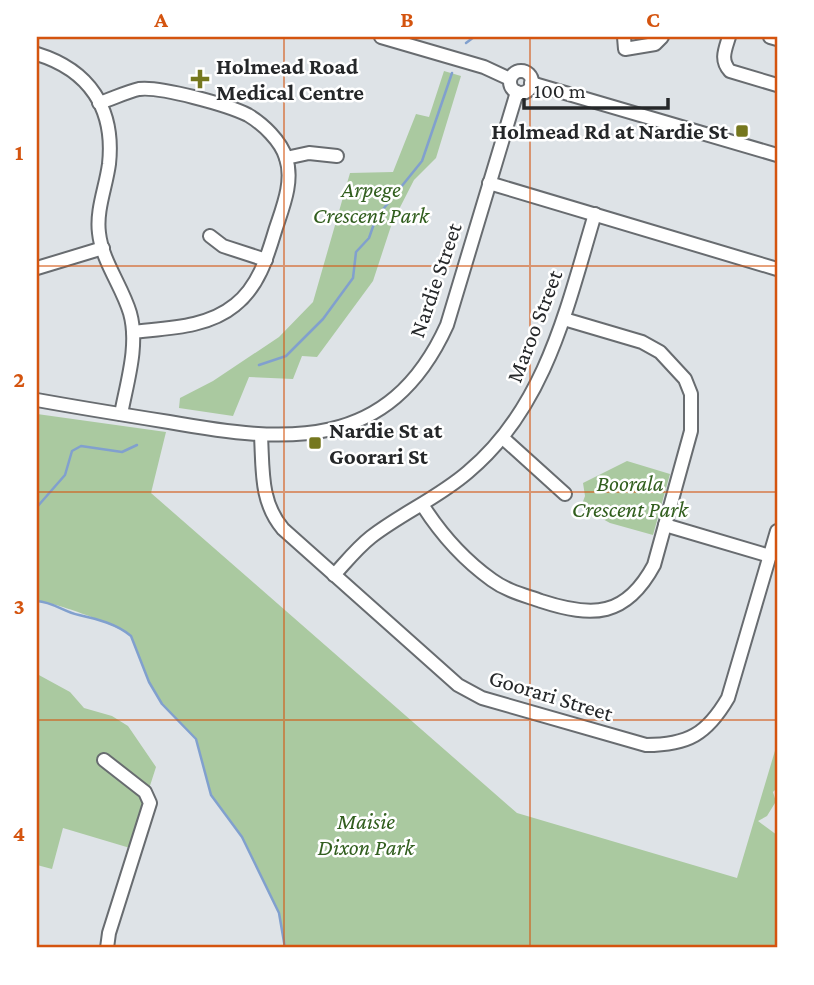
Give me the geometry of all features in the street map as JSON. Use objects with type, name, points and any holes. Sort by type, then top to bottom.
[{"type":"street","points":[[384,37],[484,67],[510,79]]},
{"type":"street","points":[[624,37],[625,49],[655,44],[662,37]]},
{"type":"street","points":[[729,37],[723,57],[730,71],[777,85]]},
{"type":"street","points":[[37,54],[72,68],[94,91],[99,103],[109,147],[99,220],[103,248],[130,313],[133,332],[121,414]]},
{"type":"street","points":[[531,83],[526,91],[517,92],[510,85],[510,79],[514,73],[524,72],[531,83],[777,155]]},
{"type":"street","points":[[99,103],[140,89],[163,89],[245,114],[275,139],[286,158],[285,199],[266,260],[243,296],[235,305],[214,317],[191,325],[133,332]]},
{"type":"street","name":"Nardie Street","points":[[37,400],[261,436],[296,436],[350,424],[396,397],[418,376],[436,351],[447,325],[517,92]]},
{"type":"street","points":[[286,158],[309,153],[337,156]]},
{"type":"street","points":[[489,183],[777,269]]},
{"type":"street","name":"Maroo Street","points":[[334,575],[370,538],[423,506],[469,471],[503,438],[544,371],[564,319],[595,214]]},
{"type":"street","points":[[210,236],[223,246],[266,260]]},
{"type":"street","points":[[37,268],[103,248]]},
{"type":"street","points":[[423,506],[442,535],[491,580],[510,591],[566,609],[589,612],[607,610],[635,594],[654,565],[691,431],[693,410],[685,379],[667,357],[642,342],[564,319]]},
{"type":"street","name":"Goorari Street","points":[[261,436],[264,496],[271,516],[458,684],[482,698],[646,745],[670,746],[693,737],[714,722],[728,698],[777,531]]},
{"type":"street","points":[[503,438],[565,494]]},
{"type":"street","points":[[665,525],[770,556]]},
{"type":"street","points":[[104,760],[145,792],[150,803],[109,933],[107,948]]},
{"type":"green space","name":"Arpege Crescent Park","points":[[444,71],[461,76],[436,158],[414,180],[392,223],[373,281],[317,357],[302,356],[293,379],[249,377],[233,416],[179,408],[180,398],[213,381],[279,337],[313,302],[350,173],[393,172],[416,114],[429,117]]},
{"type":"green space","name":"Maisie Dixon Park","points":[[37,414],[166,432],[151,493],[517,813],[737,878],[777,744],[777,788],[773,792],[777,805],[775,803],[767,816],[758,821],[777,835],[777,948],[285,948],[279,913],[242,837],[211,795],[196,739],[162,704],[149,682],[131,636],[86,615],[37,601]]},
{"type":"green space","name":"Boorala Crescent Park","points":[[627,461],[670,474],[653,535],[610,523],[581,507],[585,496],[583,483]]},
{"type":"green space","points":[[37,674],[70,692],[84,708],[112,716],[128,726],[156,767],[130,848],[63,828],[52,869],[37,865]]},
{"type":"waterway","points":[[466,43],[474,37]]},
{"type":"waterway","points":[[259,365],[286,356],[323,319],[353,278],[356,252],[369,238],[376,218],[422,161],[452,73]]},
{"type":"waterway","points":[[37,507],[65,475],[72,451],[81,446],[122,452],[137,445]]},
{"type":"waterway","points":[[37,601],[106,622],[131,636],[149,682],[162,704],[196,739],[211,795],[242,837],[279,913],[285,948]]},
{"type":"place","name":"Holmead Road Medical Centre","points":[[200,79]]},
{"type":"place","name":"Holmead Rd at Nardie St","points":[[742,131]]},
{"type":"place","name":"Nardie St at Goorari St","points":[[315,443]]}]
